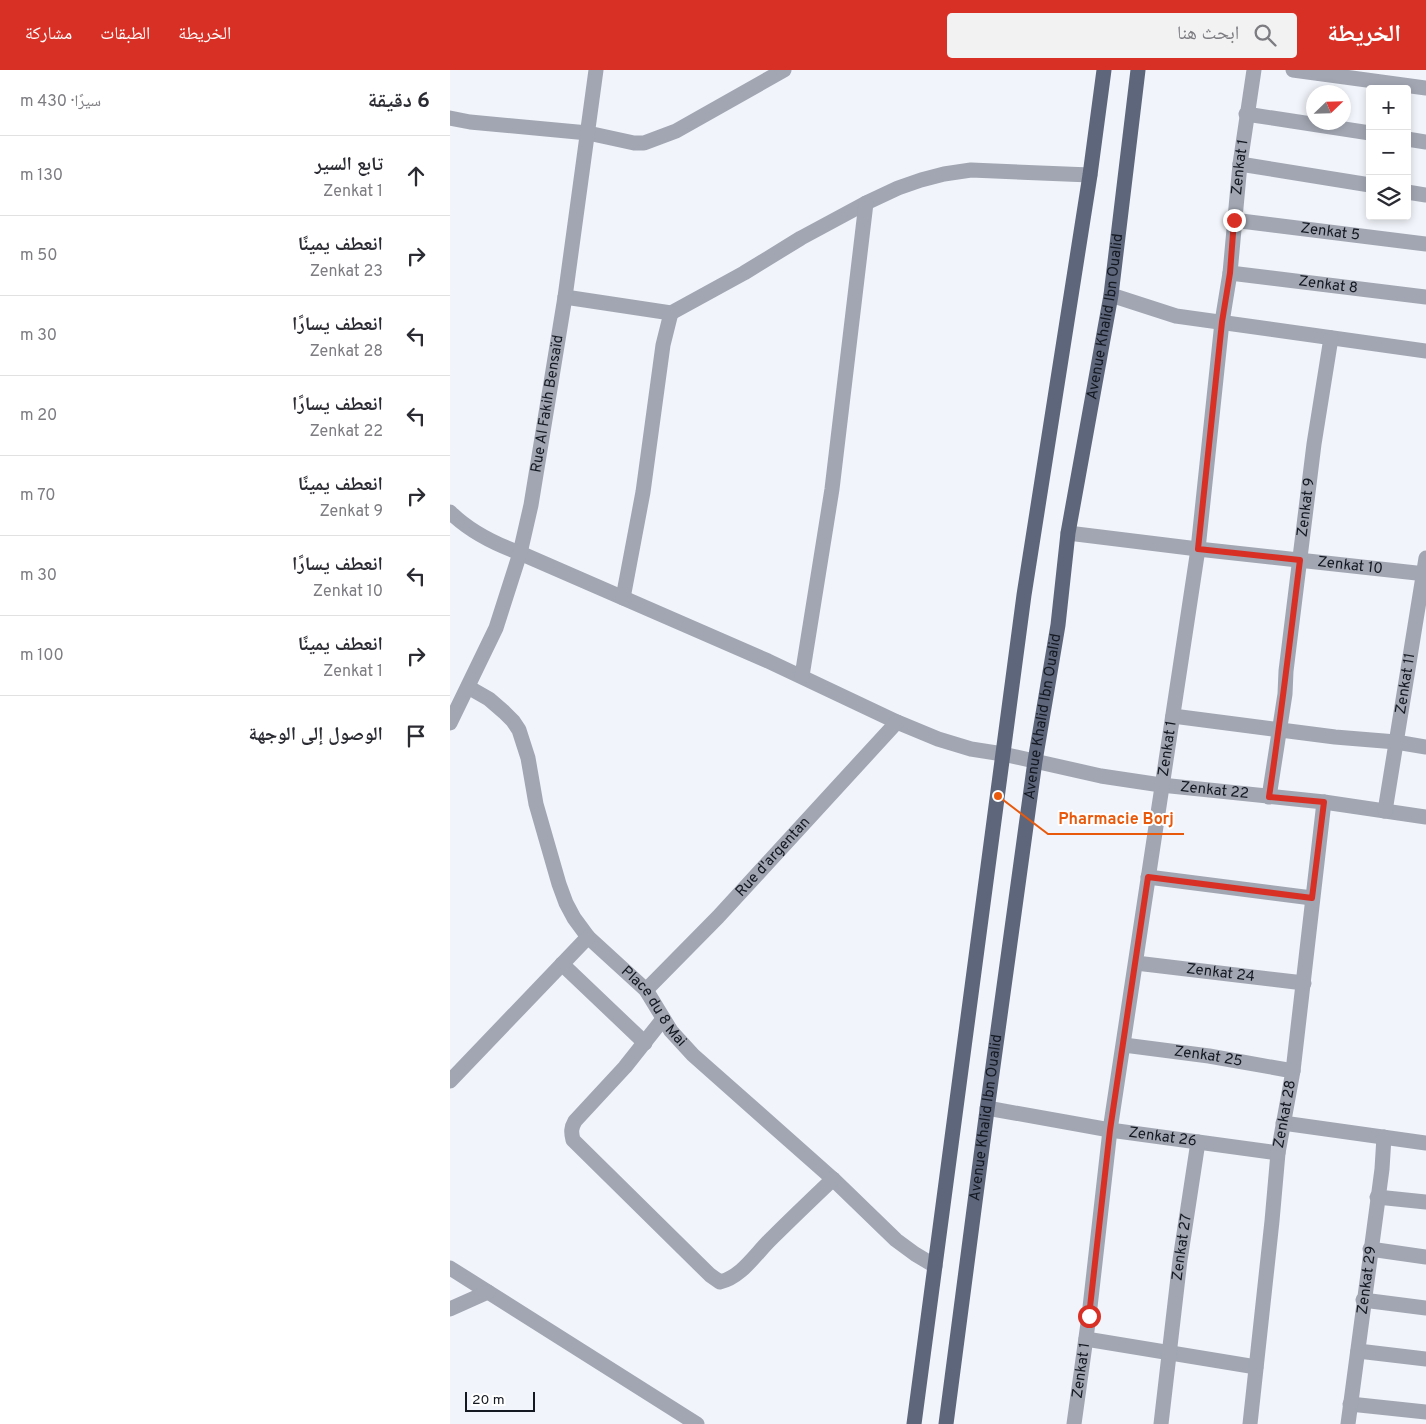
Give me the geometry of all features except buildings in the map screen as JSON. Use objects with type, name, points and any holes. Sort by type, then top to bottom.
[{"type":"main road","name":"Avenue Khalid Ibn Oualid","points":[[914,1424],[1024,594],[1090,175],[1104,70]]},
{"type":"main road","name":"Avenue Khalid Ibn Oualid","points":[[946,1424],[1034,761],[1058,625],[1068,533],[1110,295],[1138,70]]},
{"type":"street","name":"Rue Al Fakih Bensaïd","points":[[450,724],[496,628],[520,553],[531,505],[565,297],[596,70]]},
{"type":"street","points":[[450,118],[588,133],[634,143],[644,143],[676,131],[784,70]]},
{"type":"street","name":"Zenkat 1","points":[[1074,1424],[1086,1339],[1110,1130],[1198,549],[1222,322],[1230,273],[1240,164],[1254,70]]},
{"type":"street","points":[[1293,70],[1426,88]]},
{"type":"street","points":[[1246,114],[1366,132]]},
{"type":"street","points":[[1411,140],[1426,142]]},
{"type":"street","points":[[1240,164],[1366,184]]},
{"type":"street","points":[[565,297],[671,312],[737,277],[801,238],[866,202],[921,180],[971,170],[1090,175]]},
{"type":"street","points":[[1411,193],[1426,195]]},
{"type":"street","points":[[802,676],[832,489],[866,202]]},
{"type":"street","name":"Zenkat 5","points":[[1234,220],[1426,244]]},
{"type":"street","name":"Zenkat 8","points":[[1230,273],[1426,297]]},
{"type":"street","points":[[1110,295],[1176,316],[1426,351]]},
{"type":"street","points":[[623,598],[642,492],[663,345],[671,312]]},
{"type":"street","name":"Zenkat 9","points":[[1269,797],[1314,444],[1331,338]]},
{"type":"street","name":"Zenkat 22","points":[[450,512],[458,520],[498,546],[520,553],[802,676],[897,722],[938,739],[1101,776],[1162,785],[1324,802],[1426,817]]},
{"type":"street","name":"Zenkat 10","points":[[1068,533],[1425,574]]},
{"type":"street","name":"Zenkat 11","points":[[1385,811],[1396,742],[1420,631],[1426,558]]},
{"type":"street","name":"Place du 8 Mai","points":[[468,686],[489,699],[513,721],[519,730],[528,758],[536,804],[559,884],[570,911],[588,937],[646,990],[663,1020],[693,1055],[833,1179],[896,1240],[935,1266]]},
{"type":"street","points":[[1173,716],[1426,747]]},
{"type":"street","name":"Rue d'argentan","points":[[646,990],[724,910],[897,722]]},
{"type":"street","name":"Zenkat 28","points":[[1250,1424],[1278,1153],[1293,1071],[1324,802]]},
{"type":"street","points":[[1148,877],[1312,898]]},
{"type":"street","points":[[450,1081],[588,937]]},
{"type":"street","name":"Zenkat 24","points":[[1136,963],[1304,983]]},
{"type":"street","points":[[562,964],[645,1043]]},
{"type":"street","points":[[663,1020],[625,1067],[575,1121],[571,1134],[573,1140],[710,1275],[720,1282],[738,1274],[833,1179]]},
{"type":"street","name":"Zenkat 25","points":[[1124,1045],[1209,1056],[1293,1071]]},
{"type":"street","name":"Zenkat 26","points":[[987,1108],[1110,1130],[1278,1153]]},
{"type":"street","points":[[1283,1123],[1426,1143]]},
{"type":"street","name":"Zenkat 29","points":[[1348,1424],[1363,1300],[1382,1170],[1384,1137]]},
{"type":"street","name":"Zenkat 27","points":[[1161,1424],[1180,1260],[1198,1142]]},
{"type":"street","points":[[1377,1197],[1426,1202]]},
{"type":"street","points":[[1370,1249],[1426,1257]]},
{"type":"street","points":[[450,1268],[697,1424]]},
{"type":"street","points":[[450,1309],[488,1292]]},
{"type":"street","points":[[1363,1300],[1426,1308]]},
{"type":"street","points":[[1086,1339],[1256,1367]]},
{"type":"street","points":[[1358,1351],[1426,1359]]},
{"type":"street","points":[[1350,1404],[1426,1412]]},
{"type":"place","name":"Pharmacie Borj","points":[[998,796]]},
{"type":"route","points":[[1089,1316],[1110,1130],[1148,877],[1312,898],[1324,802],[1269,797],[1285,694],[1286,671],[1300,560],[1198,549],[1222,322],[1230,273],[1234,220]]}]
